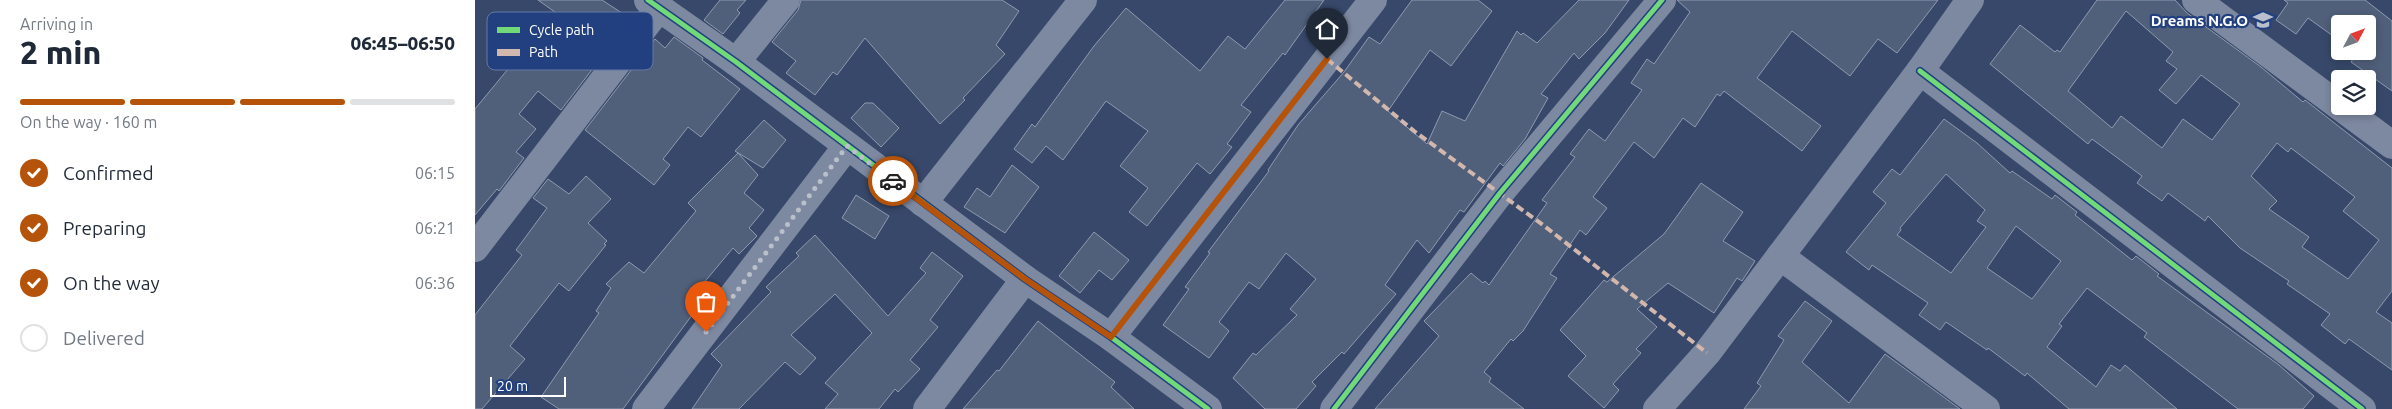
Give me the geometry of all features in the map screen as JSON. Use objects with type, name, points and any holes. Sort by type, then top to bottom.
[{"type":"street","points":[[737,62],[786,0]]},
{"type":"street","points":[[923,203],[1083,0]]},
{"type":"street","points":[[1111,337],[1373,0]]},
{"type":"street","points":[[1334,409],[1500,193],[1662,0]]},
{"type":"street","points":[[1657,409],[1707,352],[1920,71],[1970,0]]},
{"type":"street","points":[[2196,0],[2392,145]]},
{"type":"street","points":[[653,4],[737,62],[1025,279],[1111,337],[1208,409]]},
{"type":"street","points":[[475,248],[605,70]]},
{"type":"street","points":[[1920,71],[2362,409]]},
{"type":"street","points":[[646,409],[847,146]]},
{"type":"street","points":[[1780,256],[1986,409]]},
{"type":"street","points":[[927,409],[1025,279]]},
{"type":"building","points":[[538,0],[602,0],[620,12],[555,12]]},
{"type":"building","points":[[720,0],[746,0],[737,10],[740,13],[723,34],[704,20]]},
{"type":"building","points":[[801,0],[1002,0],[1019,11],[996,45],[1005,54],[963,98],[965,100],[940,124],[865,38],[837,75],[833,72],[815,95],[786,73],[796,61],[772,42],[798,10]]},
{"type":"building","points":[[1285,0],[1324,0],[1285,55],[1283,53],[1241,105],[1251,112],[1227,144],[1232,147],[1210,174],[1197,163],[1147,226],[1129,212],[1148,188],[1120,166],[1148,131],[1106,101],[1063,160],[1046,146],[1032,163],[1014,149],[1032,124],[1035,127],[1094,46],[1126,8],[1200,71],[1228,36],[1245,49]]},
{"type":"building","points":[[1412,0],[1478,0],[1492,11],[1451,66],[1430,50],[1388,111],[1427,144],[1442,111],[1465,121],[1517,31],[1537,43],[1579,0],[1629,0],[1605,33],[1579,59],[1574,53],[1541,94],[1548,98],[1525,139],[1503,166],[1500,163],[1464,212],[1460,210],[1429,253],[1417,240],[1385,285],[1396,294],[1344,354],[1342,352],[1312,382],[1316,386],[1296,409],[1265,409],[1233,378],[1253,353],[1256,355],[1297,315],[1290,309],[1316,279],[1286,253],[1259,289],[1249,282],[1219,322],[1229,331],[1209,358],[1163,325],[1189,289],[1185,287],[1210,253],[1208,252],[1269,171],[1298,125],[1344,72],[1369,37],[1380,44]]},
{"type":"building","points":[[1677,0],[1938,0],[1897,53],[1878,39],[1850,76],[1792,31],[1757,78],[1821,126],[1802,151],[1724,91],[1720,96],[1717,94],[1695,127],[1683,118],[1654,158],[1634,142],[1593,197],[1607,208],[1586,235],[1580,230],[1550,274],[1557,278],[1523,331],[1513,341],[1511,339],[1484,372],[1491,378],[1489,382],[1524,409],[1375,409],[1439,336],[1424,321],[1471,273],[1483,283],[1485,281],[1489,285],[1547,203],[1542,200],[1575,157],[1570,154],[1589,129],[1605,141],[1642,90],[1631,83],[1647,59],[1654,64],[1690,12]]},
{"type":"building","points":[[2097,0],[2175,0],[2187,13],[2261,67],[2303,102],[2305,100],[2392,168],[2392,291],[2376,312],[2392,323],[2392,370],[2349,339],[2345,344],[2321,325],[2330,314],[2287,284],[2289,281],[2240,248],[2208,216],[2205,221],[2168,193],[2162,201],[2137,183],[2142,176],[2092,139],[2088,144],[1990,64],[2020,25],[2055,52],[2057,50],[2060,52]],"holes":[[[2126,11],[2173,52],[2166,61],[2177,69],[2159,90],[2176,104],[2201,75],[2240,104],[2212,140],[2183,119],[2162,148],[2121,116],[2112,128],[2068,91]],[[2277,143],[2288,152],[2291,148],[2355,197],[2343,211],[2379,240],[2348,279],[2302,247],[2309,237],[2269,209],[2277,201],[2251,176]]]},
{"type":"building","points":[[2284,0],[2365,0],[2392,21],[2392,91],[2376,80],[2376,70],[2362,70],[2351,62],[2352,60],[2376,60],[2376,15],[2331,15],[2331,35],[2308,18],[2296,34],[2276,20],[2288,3]]},
{"type":"building","points":[[674,37],[740,89],[701,137],[688,127],[663,159],[670,165],[654,185],[585,130],[631,70],[653,70],[653,42],[655,39],[665,48]]},
{"type":"building","points":[[507,70],[592,70],[561,110],[538,91],[519,114],[536,129],[516,152],[524,158],[499,191],[497,189],[475,215],[475,109]]},
{"type":"building","points":[[865,103],[873,103],[899,128],[881,147],[851,118]]},
{"type":"building","points":[[1944,119],[1977,143],[2010,173],[2012,171],[2052,199],[2055,195],[2077,212],[2075,215],[2132,260],[2136,256],[2159,274],[2157,276],[2279,365],[2314,396],[2303,409],[2238,409],[2144,337],[2147,333],[2087,288],[2059,324],[2062,326],[2047,347],[2096,387],[2111,365],[2120,371],[2125,365],[2177,409],[2069,409],[2027,373],[2025,376],[1988,348],[1987,350],[1946,322],[1940,330],[1919,315],[1928,303],[1872,265],[1869,270],[1846,252],[1886,203],[1873,192],[1892,169],[1900,175]],"holes":[[[1946,174],[1985,210],[1977,221],[1986,227],[1951,273],[1897,235],[1901,230],[1900,228]],[[2016,226],[2061,261],[2032,299],[1987,268]]]},
{"type":"building","points":[[764,120],[786,140],[763,168],[735,151]]},
{"type":"building","points":[[738,153],[758,175],[744,193],[764,210],[749,228],[757,236],[739,254],[733,248],[686,304],[695,311],[623,409],[559,409],[541,397],[599,313],[596,311],[611,288],[606,284],[629,262],[644,273],[696,211],[688,203]]},
{"type":"building","points":[[1012,165],[1039,187],[1005,233],[964,207],[977,188],[990,197]]},
{"type":"building","points":[[586,176],[611,199],[588,223],[607,241],[604,244],[606,245],[569,291],[559,283],[510,346],[525,359],[482,409],[475,409],[475,315],[522,255],[516,250],[547,208],[533,198],[548,179],[569,194]]},
{"type":"building","points":[[1701,183],[1743,212],[1723,241],[1755,261],[1742,281],[1737,278],[1714,313],[1668,283],[1637,309],[1657,327],[1636,349],[1641,353],[1613,384],[1619,390],[1604,408],[1568,376],[1586,356],[1560,330],[1604,280],[1607,282],[1664,234]]},
{"type":"building","points":[[856,195],[889,216],[875,239],[842,218]]},
{"type":"building","points":[[1094,232],[1129,260],[1112,280],[1099,270],[1080,293],[1059,276]]},
{"type":"building","points":[[815,235],[888,316],[926,273],[920,268],[932,252],[963,276],[930,320],[938,327],[910,360],[920,369],[898,392],[895,389],[879,409],[825,409],[838,394],[825,383],[872,333],[835,294],[791,335],[816,358],[800,375],[785,362],[739,409],[692,409],[722,365],[711,354],[771,292],[766,287],[799,256],[796,253]]},
{"type":"building","points":[[1805,301],[1832,321],[1802,362],[1849,403],[1885,354],[1960,409],[1744,409],[1761,386],[1757,383],[1784,340],[1778,336]]},
{"type":"building","points":[[1038,321],[1115,382],[1111,387],[1134,409],[963,409],[997,370],[999,371]]},
{"type":"marked path","points":[[1327,59],[1414,131],[1543,225],[1707,353]]},
{"type":"cycle path","points":[[648,0],[736,62],[1025,279],[1111,337],[1208,409]]},
{"type":"cycle path","points":[[1334,409],[1500,193],[1662,0]]},
{"type":"cycle path","points":[[1920,71],[2362,409]]},
{"type":"way so far","points":[[706,332],[847,146],[893,181]]},
{"type":"place","name":"Dreams N.G.O","points":[[2263,20]]},
{"type":"route","points":[[893,181],[1025,279],[1111,337],[1327,59]]}]
